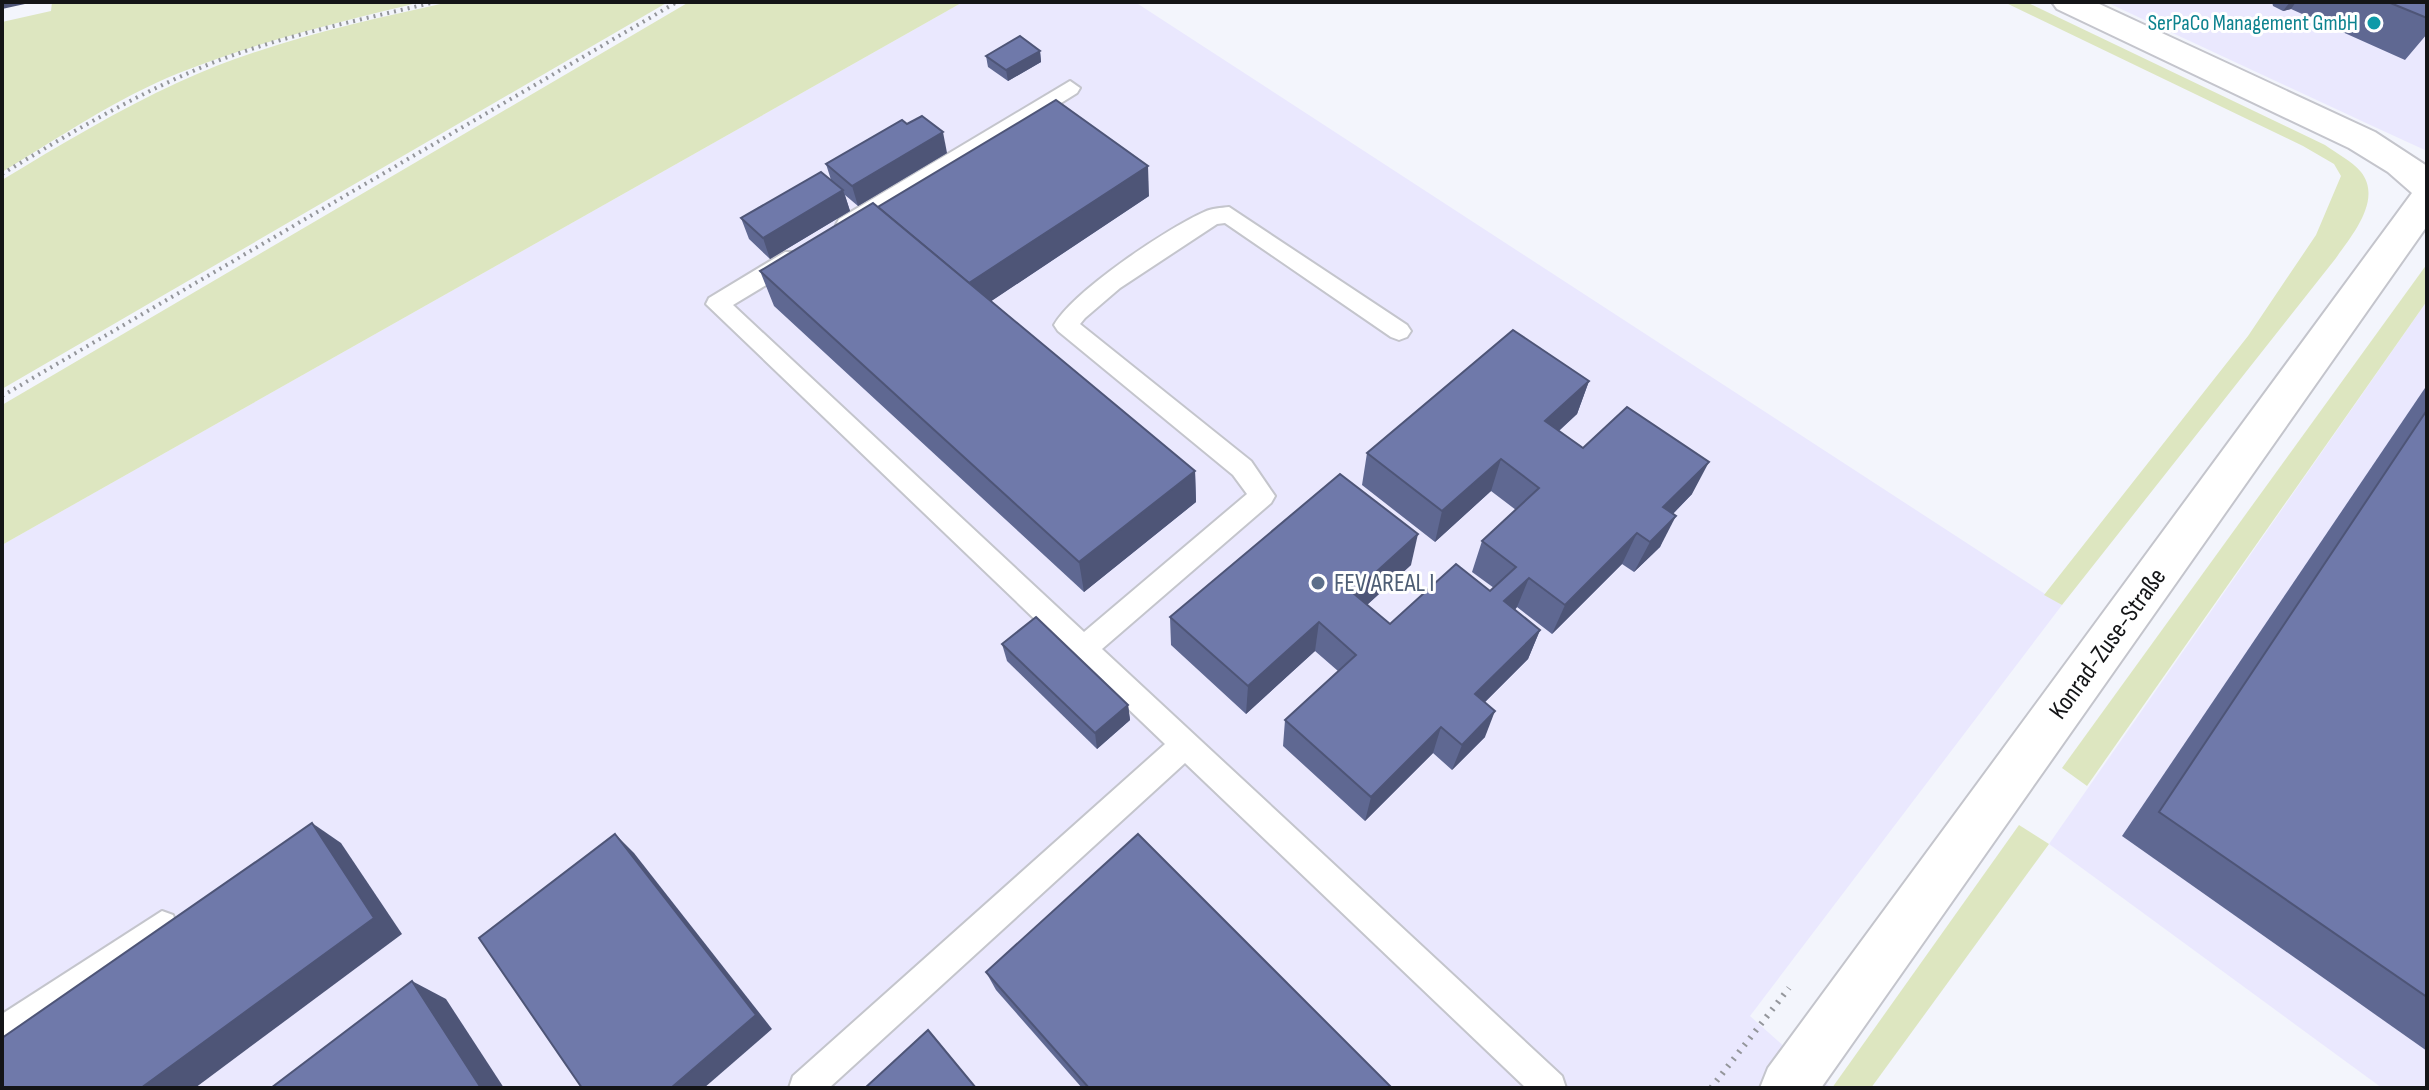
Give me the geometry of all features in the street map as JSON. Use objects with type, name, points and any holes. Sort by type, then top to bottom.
[{"type":"street","points":[[2068,2],[2362,140],[2401,163],[2427,186]]},
{"type":"street","name":"Konrad-Zuse-Straße","points":[[1788,1088],[2427,199]]},
{"type":"lane","points":[[1070,88],[717,304],[1550,1088]]},
{"type":"lane","points":[[1083,649],[1262,496],[1242,468],[1066,325],[1072,315],[1092,297],[1212,217],[1229,215],[1399,331]]},
{"type":"lane","points":[[805,1088],[1184,745]]},
{"type":"lane","points":[[2,1033],[162,926]]},
{"type":"path","points":[[2,174],[118,106],[184,74],[242,53],[435,2]]},
{"type":"path","points":[[2,396],[677,2]]},
{"type":"path","points":[[1711,1088],[1794,982]]},
{"type":"shaded area","points":[[963,2],[1135,2],[2062,605],[1750,1016],[1831,1088],[2,1088],[2,545]]},
{"type":"shaded area","points":[[2106,2],[2427,2],[2427,151],[2379,129]]},
{"type":"shaded area","points":[[2427,301],[2427,1088],[2382,1088],[2049,844]]},
{"type":"green space","points":[[52,2],[421,2],[268,42],[179,73],[111,106],[2,172],[2,22],[51,11]]},
{"type":"green space","points":[[449,2],[668,2],[2,389],[2,180],[111,116],[211,68],[312,35]]},
{"type":"green space","points":[[689,2],[963,2],[2,545],[2,405]]},
{"type":"green space","points":[[2004,2],[2026,2],[2325,145],[2349,161],[2367,183],[2367,206],[2336,258],[2062,605],[2044,595],[2248,336],[2316,235],[2341,176],[2334,164],[2303,146]]},
{"type":"green space","points":[[2427,264],[2427,301],[2087,786],[2062,768]]},
{"type":"green space","points":[[2019,825],[2049,844],[1871,1088],[1832,1088]]},
{"type":"building","points":[[2388,2],[2427,2],[2427,18]]},
{"type":"building","points":[[1020,36],[1040,51],[1006,70],[986,56]]},
{"type":"building","points":[[1056,100],[1148,166],[969,283],[878,207]]},
{"type":"building","points":[[922,116],[943,132],[852,186],[826,164],[902,120],[907,124]]},
{"type":"building","points":[[821,172],[843,190],[763,238],[741,218]]},
{"type":"building","points":[[873,203],[1195,471],[1079,562],[760,271]]},
{"type":"building","name":"FEV AREAL I","points":[[1513,330],[1589,381],[1545,421],[1583,448],[1627,407],[1709,462],[1663,507],[1676,516],[1650,542],[1637,533],[1565,605],[1529,578],[1504,601],[1540,630],[1475,694],[1495,711],[1462,745],[1441,727],[1371,797],[1285,720],[1356,655],[1319,622],[1248,686],[1170,617],[1340,474],[1418,534],[1353,593],[1390,624],[1456,564],[1490,591],[1516,567],[1482,541],[1539,488],[1501,459],[1442,511],[1367,453]]},
{"type":"building","points":[[2427,410],[2427,997],[2159,812]]},
{"type":"building","points":[[1036,617],[1128,705],[1095,733],[1002,644]]},
{"type":"building","points":[[312,823],[374,918],[141,1088],[2,1088],[2,1038]]},
{"type":"building","points":[[615,834],[756,1015],[671,1088],[582,1088],[479,938]]},
{"type":"building","points":[[1138,834],[1392,1088],[1089,1088],[986,972]]},
{"type":"building","points":[[412,981],[481,1088],[271,1088]]},
{"type":"building","points":[[928,1030],[976,1088],[865,1088]]},
{"type":"place","name":"SerPaCo Management GmbH","points":[[2374,23]]},
{"type":"place","name":"FEV AREAL I","points":[[1318,583]]}]
